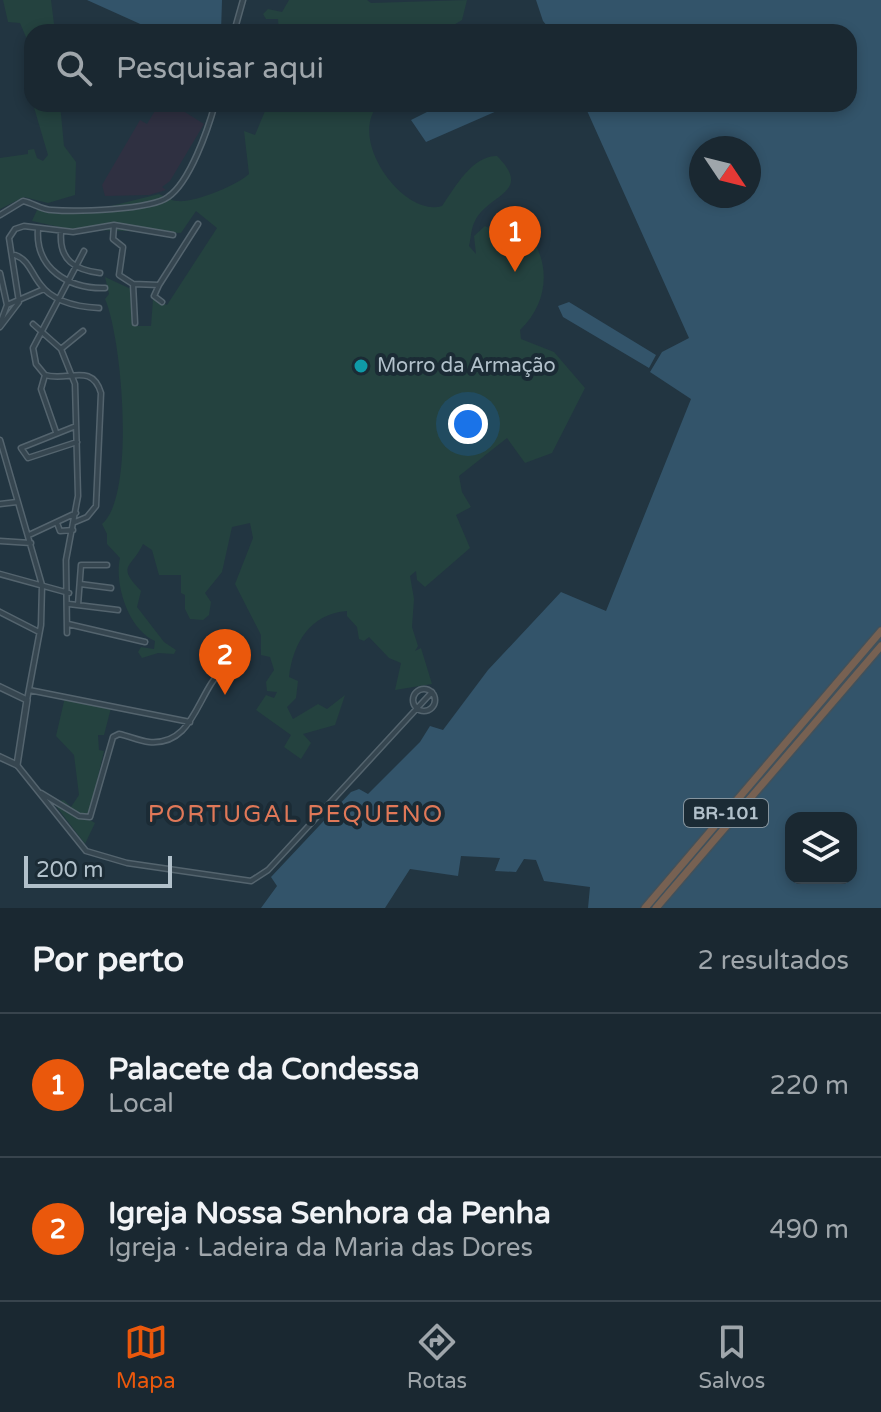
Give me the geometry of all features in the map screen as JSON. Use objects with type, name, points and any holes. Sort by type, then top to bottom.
[{"type":"highway","name":"BR-101","points":[[645,908],[881,631]]},
{"type":"highway","name":"BR-101","points":[[656,908],[881,646]]},
{"type":"street","points":[[236,24],[243,0]]},
{"type":"street","points":[[0,215],[23,201],[47,210],[62,211],[143,205],[165,200],[180,184],[192,163],[212,112]]},
{"type":"street","points":[[162,302],[154,296],[159,285],[198,224]]},
{"type":"street","points":[[114,225],[113,239],[123,247],[119,275],[133,284],[159,285]]},
{"type":"street","points":[[0,326],[19,302],[9,238],[15,229],[61,232],[114,225],[173,235]]},
{"type":"street","points":[[38,229],[37,245],[41,253],[66,283],[105,288]]},
{"type":"street","points":[[61,232],[60,249],[76,267],[100,273]]},
{"type":"street","points":[[56,432],[41,389],[45,375],[33,355],[40,330],[84,251]]},
{"type":"street","points":[[14,255],[24,259],[44,289],[58,298],[81,307],[99,308]]},
{"type":"street","points":[[0,273],[7,305],[0,326]]},
{"type":"street","points":[[133,284],[135,323]]},
{"type":"street","points":[[7,305],[44,289]]},
{"type":"street","points":[[33,324],[61,349],[74,374],[76,513],[66,560],[69,593],[67,633]]},
{"type":"street","points":[[61,349],[83,331]]},
{"type":"street","points":[[45,375],[90,376],[101,393],[96,506],[87,517],[75,522]]},
{"type":"street","points":[[76,426],[22,445],[24,457],[77,442]]},
{"type":"street","points":[[0,440],[42,585],[39,632],[17,765]]},
{"type":"street","points":[[0,504],[17,502]]},
{"type":"street","points":[[29,535],[76,513]]},
{"type":"street","points":[[57,523],[60,531],[73,530]]},
{"type":"street","points":[[0,541],[31,543]]},
{"type":"street","points":[[78,605],[83,564],[107,565]]},
{"type":"street","points":[[0,574],[69,593]]},
{"type":"street","points":[[80,584],[111,588]]},
{"type":"street","points":[[69,604],[118,610]]},
{"type":"street","points":[[0,612],[39,632]]},
{"type":"street","points":[[68,624],[145,642]]},
{"type":"street","points":[[39,792],[87,818],[94,810],[100,777],[113,737],[119,734],[150,742],[165,741],[190,722],[212,680],[224,669]]},
{"type":"street","points":[[0,687],[27,700]]},
{"type":"street","points":[[417,709],[413,699],[416,693],[425,689],[432,692]]},
{"type":"street","points":[[29,690],[190,722]]},
{"type":"street","points":[[417,709],[431,709],[435,702],[432,692]]},
{"type":"street","points":[[0,757],[17,765],[72,838],[93,854],[139,865],[255,880],[268,870],[432,692]]},
{"type":"shaded area","points":[[87,0],[222,0],[221,24],[140,24]]},
{"type":"shaded area","points":[[536,0],[881,0],[881,908],[588,908],[590,887],[544,881],[536,860],[524,859],[516,872],[495,871],[500,858],[461,856],[458,876],[410,869],[385,908],[261,908],[277,886],[271,877],[351,792],[359,789],[368,794],[420,742],[430,726],[443,730],[488,670],[561,592],[606,611],[691,399],[650,372],[662,352],[689,338],[588,112],[857,112],[857,24],[545,24]]},
{"type":"shaded area","points":[[154,112],[185,112],[204,124],[170,181],[162,187],[166,190],[149,195],[105,196],[102,185],[140,120],[147,124]]},
{"type":"shaded area","points":[[427,112],[495,112],[426,142],[411,120]]},
{"type":"shaded area","points":[[569,302],[656,355],[649,368],[563,317],[558,306]]},
{"type":"green space","points":[[3,0],[51,0],[54,24],[24,24],[24,32],[20,23],[8,22]]},
{"type":"green space","points":[[289,0],[367,0],[371,3],[467,0],[462,20],[455,24],[278,24],[278,19],[266,19],[263,14],[268,9],[282,12]]},
{"type":"green space","points":[[35,112],[61,112],[64,146],[76,162],[75,195],[48,203],[24,197],[0,209],[0,158],[28,154],[28,150],[34,149],[37,158],[43,161],[48,155]]},
{"type":"green space","points":[[265,112],[375,112],[370,136],[374,155],[384,173],[411,200],[427,206],[442,206],[472,167],[488,157],[497,156],[507,168],[510,186],[481,212],[475,221],[469,246],[476,254],[474,236],[485,226],[495,231],[528,233],[541,257],[544,283],[536,308],[520,330],[521,339],[554,352],[585,388],[552,453],[525,463],[507,438],[459,476],[462,492],[471,507],[456,515],[470,548],[425,587],[417,580],[416,571],[410,576],[414,599],[412,627],[418,646],[415,651],[421,648],[432,684],[395,690],[401,663],[389,658],[369,637],[364,641],[359,639],[357,627],[347,616],[347,611],[323,618],[306,632],[299,642],[289,677],[298,681],[296,698],[287,707],[293,719],[318,704],[327,709],[345,695],[335,725],[303,734],[311,743],[301,759],[284,747],[291,735],[256,710],[266,695],[274,698],[277,692],[267,691],[266,682],[274,670],[270,657],[261,655],[261,635],[235,584],[253,538],[250,523],[232,527],[222,572],[205,593],[211,602],[209,615],[203,620],[190,619],[185,609],[181,575],[159,575],[152,550],[143,544],[127,571],[141,591],[137,607],[164,642],[176,650],[174,654],[158,653],[142,658],[138,652],[141,647],[154,649],[155,641],[138,627],[126,606],[119,581],[120,558],[107,544],[107,534],[102,524],[113,508],[119,482],[123,415],[116,346],[105,299],[109,294],[105,277],[131,289],[134,326],[151,326],[153,299],[167,305],[217,228],[196,211],[181,233],[68,229],[32,221],[37,210],[103,208],[159,194],[175,201],[185,201],[226,188],[249,174],[244,131],[255,135]]},
{"type":"green space","points":[[65,697],[111,708],[104,735],[98,735],[99,750],[104,751],[89,815],[77,814],[82,820],[95,823],[85,844],[53,802],[64,800],[71,807],[79,795],[74,755],[56,736]]},
{"type":"place","name":"Palacete da Condessa","points":[[515,272]]},
{"type":"place","name":"Morro da Armação","points":[[361,366]]},
{"type":"place","name":"Igreja Nossa Senhora da Penha","points":[[225,695]]},
{"type":"district","name":"PORTUGAL PEQUENO","points":[[296,814]]}]
